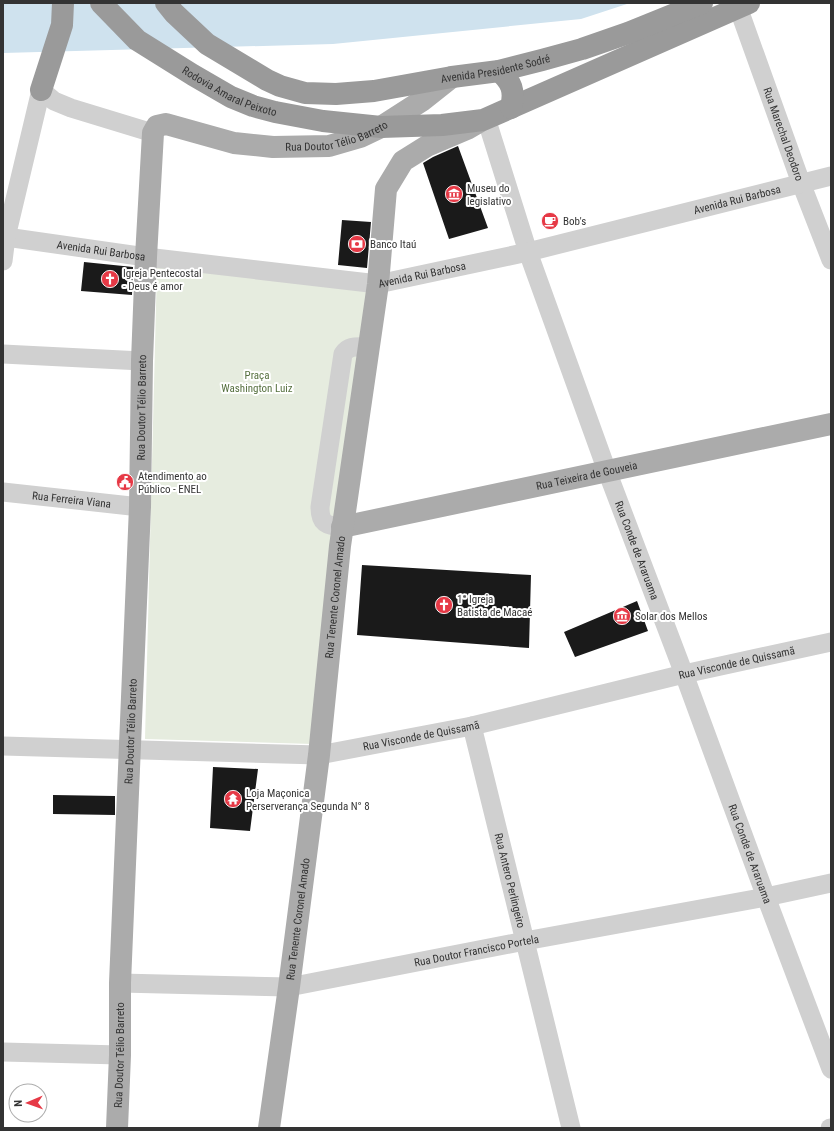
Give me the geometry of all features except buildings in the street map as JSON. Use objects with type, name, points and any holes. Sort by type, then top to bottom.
[{"type":"highway","points":[[43,85],[62,25],[63,3]]},
{"type":"highway","name":"Rodovia Amaral Peixoto","points":[[101,3],[137,40],[231,97],[253,106],[275,112],[323,121],[381,127]]},
{"type":"highway","name":"Avenida Presidente Sodré","points":[[166,3],[174,13],[207,44],[273,83],[305,93],[336,94],[374,91],[452,77],[499,71],[582,49],[628,33],[702,3]]},
{"type":"highway","points":[[381,127],[442,125],[484,119],[744,5]]},
{"type":"highway","points":[[499,71],[505,76],[512,89],[513,98],[511,108]]},
{"type":"main road","name":"Rua Doutor Télio Barreto","points":[[118,1128],[120,983],[140,506],[142,361],[146,256],[153,133],[157,126],[166,124],[234,143],[273,147],[329,146],[360,137],[381,127],[423,100],[452,77]]},
{"type":"main road","name":"Rua Tenente Coronel Amado","points":[[269,1128],[319,755],[342,527],[378,284],[386,189],[403,161],[427,146],[467,129],[484,119]]},
{"type":"main road","name":"Rua Teixeira de Gouveia","points":[[342,527],[831,424]]},
{"type":"street","name":"Rua Marechal Deodoro","points":[[744,5],[801,184],[831,260]]},
{"type":"street","points":[[43,85],[54,101],[71,108],[153,133]]},
{"type":"street","points":[[3,261],[6,237],[43,85]]},
{"type":"street","name":"Rua Conde de Araruama","points":[[484,119],[528,252],[607,471],[831,1069]]},
{"type":"street","name":"Avenida Rui Barbosa","points":[[6,237],[146,256],[378,284],[528,252],[831,176]]},
{"type":"street","points":[[3,354],[142,361]]},
{"type":"street","name":"Rua Ferreira Viana","points":[[3,492],[140,506]]},
{"type":"street","name":"Rua Visconde de Quissamã","points":[[3,746],[319,755],[472,726],[684,674],[831,642]]},
{"type":"street","name":"Rua Antero Perlingeiro","points":[[472,726],[571,1128]]},
{"type":"street","name":"Rua Doutor Francisco Portela","points":[[120,983],[289,987],[525,941],[766,897],[831,883]]},
{"type":"street","points":[[3,1052],[120,1055]]},
{"type":"green space","name":"Praça Washington Luiz","points":[[157,267],[374,285],[312,744],[145,739]]},
{"type":"water","points":[[3,3],[630,3],[581,19],[333,44],[3,53]]},
{"type":"place","name":"Museu do legislativo","points":[[454,194]]},
{"type":"place","name":"Bob's","points":[[550,221]]},
{"type":"place","name":"Banco Itaú","points":[[357,244]]},
{"type":"place","name":"Igreja Pentecostal - Deus é amor","points":[[110,279]]},
{"type":"place","name":"Atendimento ao Público - ENEL","points":[[125,482]]},
{"type":"place","name":"1° Igreja Batista de Macaé","points":[[444,605]]},
{"type":"place","name":"Solar dos Mellos","points":[[622,616]]},
{"type":"place","name":"Loja Maçonica Perserverança Segunda N° 8","points":[[233,799]]}]
